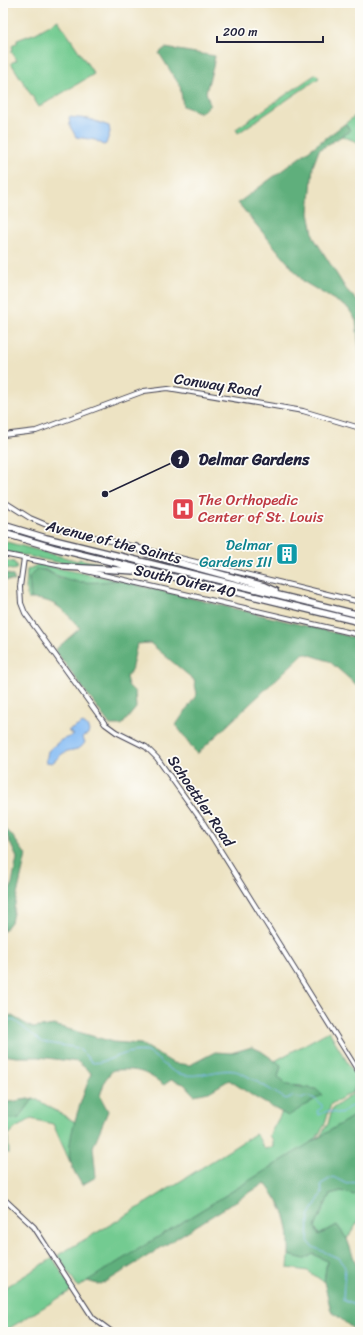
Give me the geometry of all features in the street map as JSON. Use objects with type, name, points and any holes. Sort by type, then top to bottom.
[{"type":"highway","name":"Avenue of the Saints","points":[[3,525],[46,538],[360,615]]},
{"type":"highway","name":"Avenue of the Saints","points":[[3,533],[149,571],[360,622]]},
{"type":"highway","points":[[136,547],[147,554],[264,586],[288,597]]},
{"type":"highway","points":[[65,567],[149,571]]},
{"type":"street","name":"Conway Road","points":[[3,434],[36,431],[144,392],[168,388],[303,411],[360,428]]},
{"type":"street","points":[[3,501],[30,518],[49,526],[360,602]]},
{"type":"street","name":"South Outer 40","points":[[3,554],[129,580],[360,635]]},
{"type":"street","name":"Schoettler Road","points":[[24,558],[20,587],[21,603],[25,613],[39,635],[104,724],[116,732],[146,747],[157,758],[204,824],[360,1074]]},
{"type":"street","points":[[3,1198],[34,1227],[93,1318],[112,1332]]},
{"type":"green space","points":[[58,20],[94,74],[39,107],[11,63],[17,60],[11,51],[13,50],[12,46],[17,43],[17,40],[36,33]]},
{"type":"green space","points":[[165,48],[215,56],[206,92],[210,105],[201,113],[183,106],[180,86],[159,53]]},
{"type":"green space","points":[[316,74],[319,78],[238,133],[236,129]]},
{"type":"green space","points":[[360,112],[360,143],[342,136],[350,131],[346,123]]},
{"type":"green space","points":[[346,123],[350,131],[319,150],[313,166],[309,213],[314,238],[346,289],[360,304],[360,360],[356,320],[348,308],[304,282],[238,203]]},
{"type":"green space","points":[[3,541],[78,561],[79,559],[102,564],[102,567],[56,562],[3,551]]},
{"type":"green space","points":[[3,560],[14,562],[17,567],[16,569],[12,570],[3,567]]},
{"type":"green space","points":[[37,565],[117,580],[98,583],[79,582],[61,577],[44,569],[29,578],[31,599],[28,599],[26,589],[27,570]]},
{"type":"green space","points":[[36,569],[45,570],[58,577],[71,581],[103,582],[117,580],[360,639],[360,688],[329,661],[304,653],[197,754],[176,725],[197,694],[194,680],[150,643],[137,644],[131,671],[126,677],[128,685],[135,692],[136,708],[122,725],[110,725],[55,650],[80,628],[59,607],[47,601],[31,599],[29,578]]},
{"type":"green space","points":[[3,572],[13,576],[15,581],[3,580]]},
{"type":"green space","points":[[3,827],[11,834],[26,855],[11,922],[3,932],[3,891],[11,888],[17,858]]},
{"type":"green space","points":[[3,1014],[12,1016],[33,1028],[54,1025],[113,1042],[141,1044],[173,1063],[190,1065],[215,1052],[231,1053],[252,1047],[261,1051],[281,1065],[278,1077],[287,1085],[316,1089],[322,1095],[288,1116],[256,1098],[229,1080],[209,1092],[194,1095],[184,1084],[171,1080],[164,1085],[151,1076],[135,1070],[113,1070],[105,1080],[100,1096],[108,1111],[93,1147],[96,1177],[82,1185],[74,1172],[71,1163],[70,1143],[72,1131],[91,1073],[78,1062],[39,1057],[16,1057],[3,1055]]},
{"type":"green space","points":[[329,1031],[357,1079],[353,1092],[331,1104],[324,1126],[315,1140],[78,1287],[58,1255],[127,1215],[255,1134],[265,1149],[273,1147],[273,1140],[269,1136],[282,1112],[288,1116],[302,1086],[287,1085],[278,1077],[281,1066],[275,1061]]},
{"type":"green space","points":[[359,1082],[360,1112],[319,1138],[328,1124],[332,1109],[354,1093],[356,1083]]},
{"type":"green space","points":[[34,1098],[75,1122],[71,1141],[70,1162],[53,1124],[31,1119],[14,1129],[8,1136],[9,1153],[3,1152],[3,1134],[7,1135],[6,1120],[19,1118]]},
{"type":"green space","points":[[34,1098],[19,1118],[6,1120],[8,1136],[3,1134],[3,1101],[10,1102]]},
{"type":"green space","points":[[360,1112],[360,1190],[354,1195],[341,1191],[330,1194],[315,1227],[319,1235],[337,1225],[347,1239],[360,1275],[360,1332],[357,1332],[331,1311],[324,1282],[327,1261],[313,1254],[305,1259],[289,1255],[288,1233],[285,1216],[265,1183],[101,1285],[87,1281]]},
{"type":"green space","points":[[360,1190],[360,1219],[347,1239],[337,1225],[319,1235],[315,1227],[330,1194],[341,1191],[354,1195]]},
{"type":"green space","points":[[313,1254],[327,1261],[324,1282],[308,1271],[288,1268],[289,1255],[305,1259]]},
{"type":"green space","points":[[53,1258],[72,1290],[3,1332],[3,1289]]},
{"type":"water","points":[[69,117],[89,119],[109,126],[110,132],[106,144],[104,145],[95,140],[76,137],[70,126]]},
{"type":"water","points":[[83,723],[87,726],[89,731],[88,734],[82,737],[85,742],[83,745],[79,748],[65,752],[52,763],[46,762],[48,751],[61,740],[74,735],[68,731]]},
{"type":"waterway","points":[[3,1017],[15,1021],[42,1042],[78,1048],[93,1063],[126,1053],[140,1051],[147,1052],[170,1069],[180,1074],[194,1075],[229,1070],[235,1071],[286,1099],[293,1096],[302,1099],[305,1097],[310,1097],[322,1105],[322,1108],[317,1111],[319,1115],[327,1111],[341,1114],[349,1107],[358,1105]]},
{"type":"waterway","points":[[360,1094],[358,1096],[358,1105],[360,1107]]},
{"type":"waterway","points":[[360,1178],[358,1181],[347,1184],[333,1177],[321,1184],[322,1193],[309,1216],[308,1241],[313,1247],[338,1258],[345,1267],[343,1300],[360,1307]]},
{"type":"place","name":"Delmar Gardens","points":[[105,494]]},
{"type":"place","name":"The Orthopedic Center of St. Louis","points":[[183,509]]},
{"type":"place","name":"Delmar Gardens III","points":[[287,554]]}]
